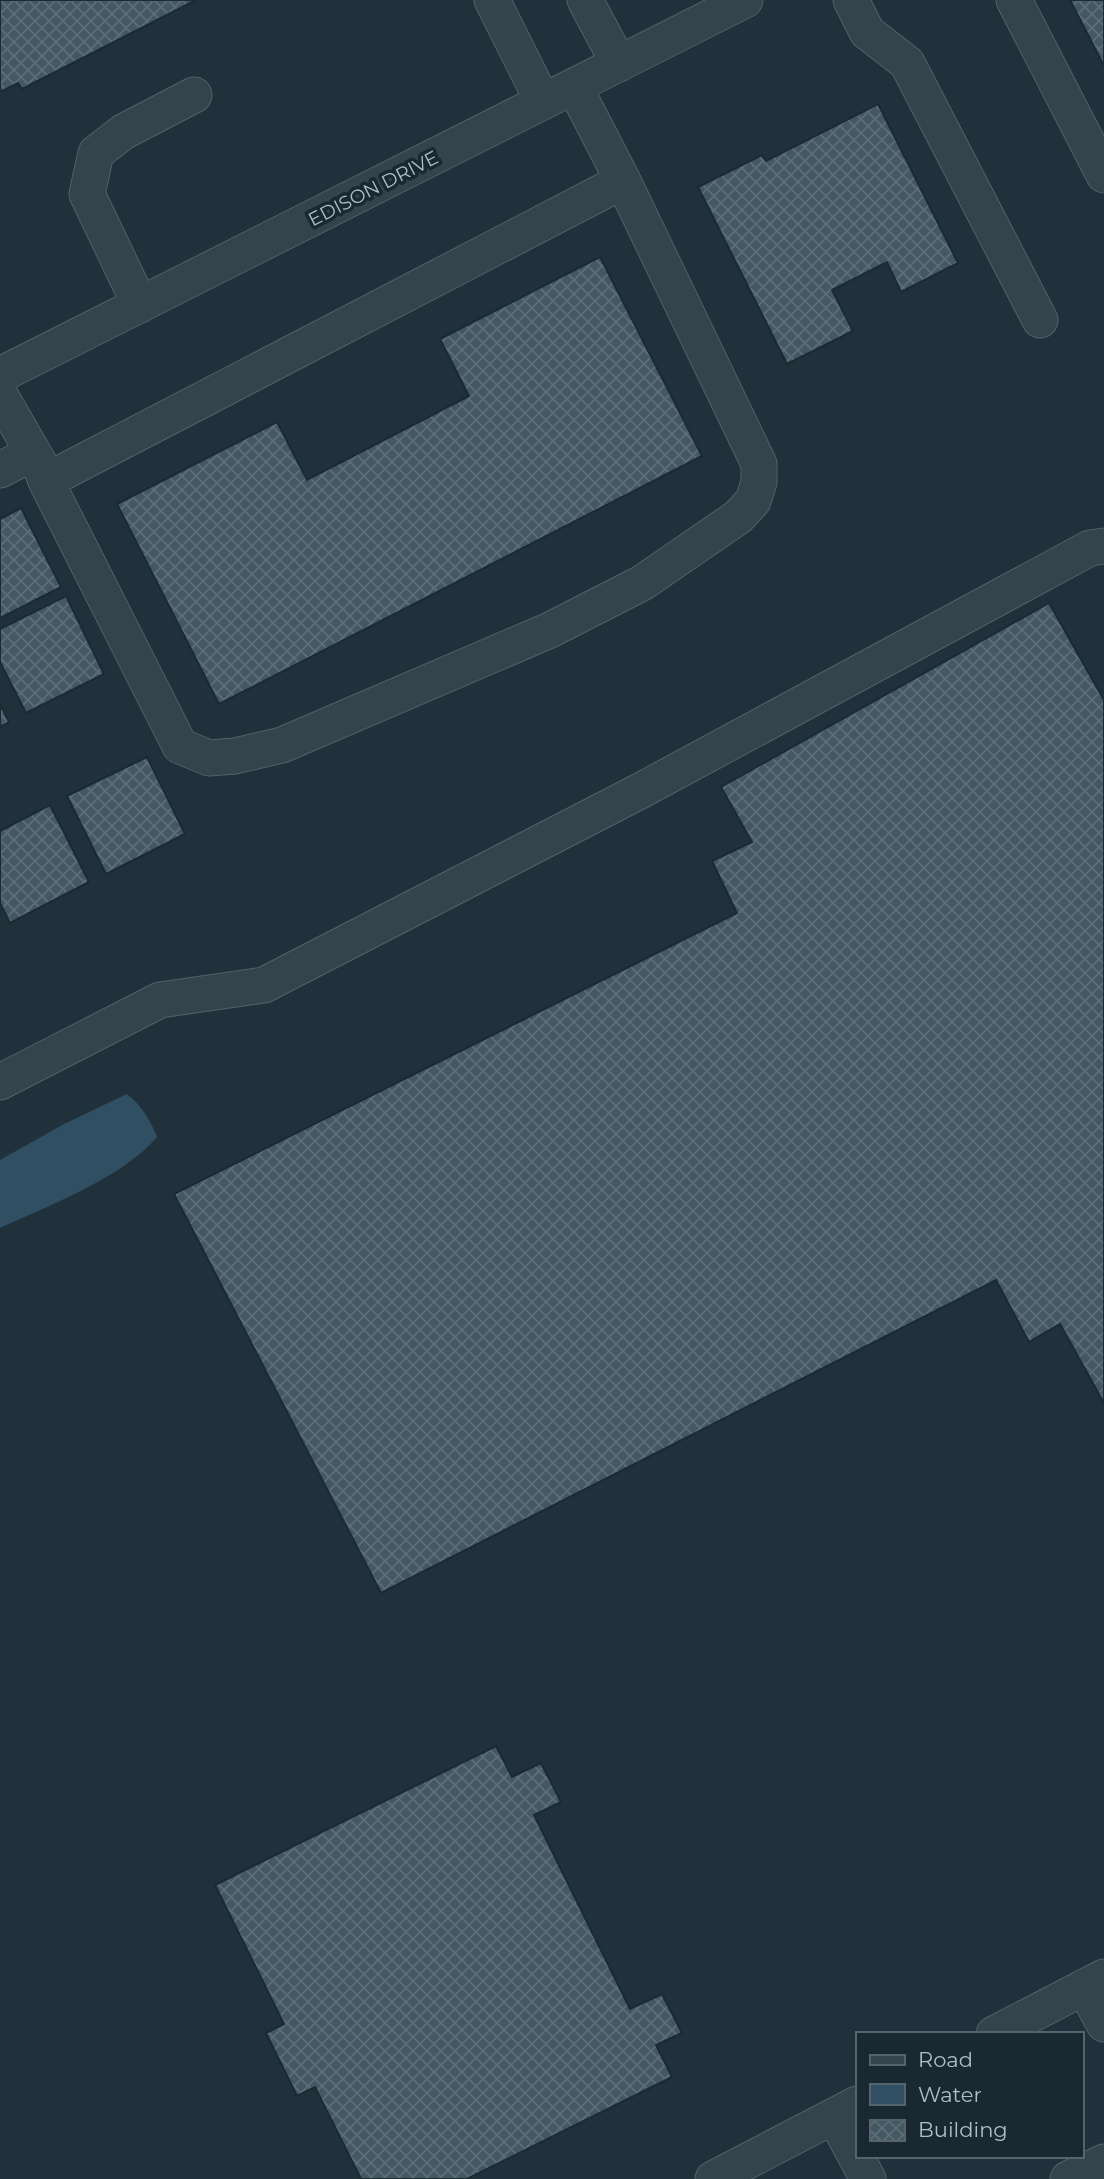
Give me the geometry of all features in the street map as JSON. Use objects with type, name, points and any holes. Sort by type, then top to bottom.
[{"type":"street","points":[[492,0],[543,102]]},
{"type":"street","points":[[585,0],[619,64]]},
{"type":"street","name":"EDISON DRIVE","points":[[0,376],[745,0]]},
{"type":"street","points":[[851,0],[867,32],[907,62],[1040,320]]},
{"type":"street","points":[[1014,0],[1104,176]]},
{"type":"street","points":[[0,395],[40,467],[180,746],[209,758],[235,756],[282,745],[550,630],[642,583],[738,517],[753,501],[760,482],[759,464],[574,86]]},
{"type":"street","points":[[140,305],[87,194],[96,153],[123,132],[194,95]]},
{"type":"street","points":[[0,470],[40,467],[622,181]]},
{"type":"street","points":[[0,1082],[160,1000],[264,985],[640,791],[1090,548],[1104,546]]},
{"type":"street","points":[[998,2032],[1094,1982],[1104,2024]]},
{"type":"street","points":[[726,2176],[845,2110],[856,2143]]},
{"type":"street","points":[[861,2158],[868,2179]]},
{"type":"street","points":[[1068,2179],[1104,2162]]},
{"type":"water","points":[[127,1094],[145,1113],[157,1137],[143,1151],[105,1178],[0,1228],[0,1160],[64,1124]]},
{"type":"building","points":[[0,0],[196,0],[22,89],[18,83],[0,92]]},
{"type":"building","points":[[1070,0],[1104,0],[1104,66]]},
{"type":"building","points":[[878,104],[958,263],[901,292],[887,262],[832,290],[853,331],[787,364],[698,187],[762,155],[766,161]]},
{"type":"building","points":[[600,257],[702,456],[219,704],[117,504],[277,422],[307,480],[469,396],[440,339]]},
{"type":"building","points":[[21,508],[61,587],[0,618],[0,519]]},
{"type":"building","points":[[66,596],[104,674],[26,713],[0,662],[0,629]]},
{"type":"building","points":[[1049,603],[1104,700],[1104,1403],[1060,1324],[1029,1342],[996,1280],[381,1593],[174,1194],[737,913],[712,861],[752,842],[721,787]]},
{"type":"building","points":[[0,704],[9,722],[0,727]]},
{"type":"building","points":[[147,757],[185,834],[106,874],[67,796]]},
{"type":"building","points":[[50,805],[89,882],[10,923],[0,903],[0,831]]},
{"type":"building","points":[[496,1746],[512,1777],[541,1763],[561,1802],[534,1815],[630,2009],[662,1994],[682,2033],[656,2045],[672,2077],[467,2179],[361,2179],[315,2087],[297,2096],[266,2033],[284,2024],[215,1885]]}]
